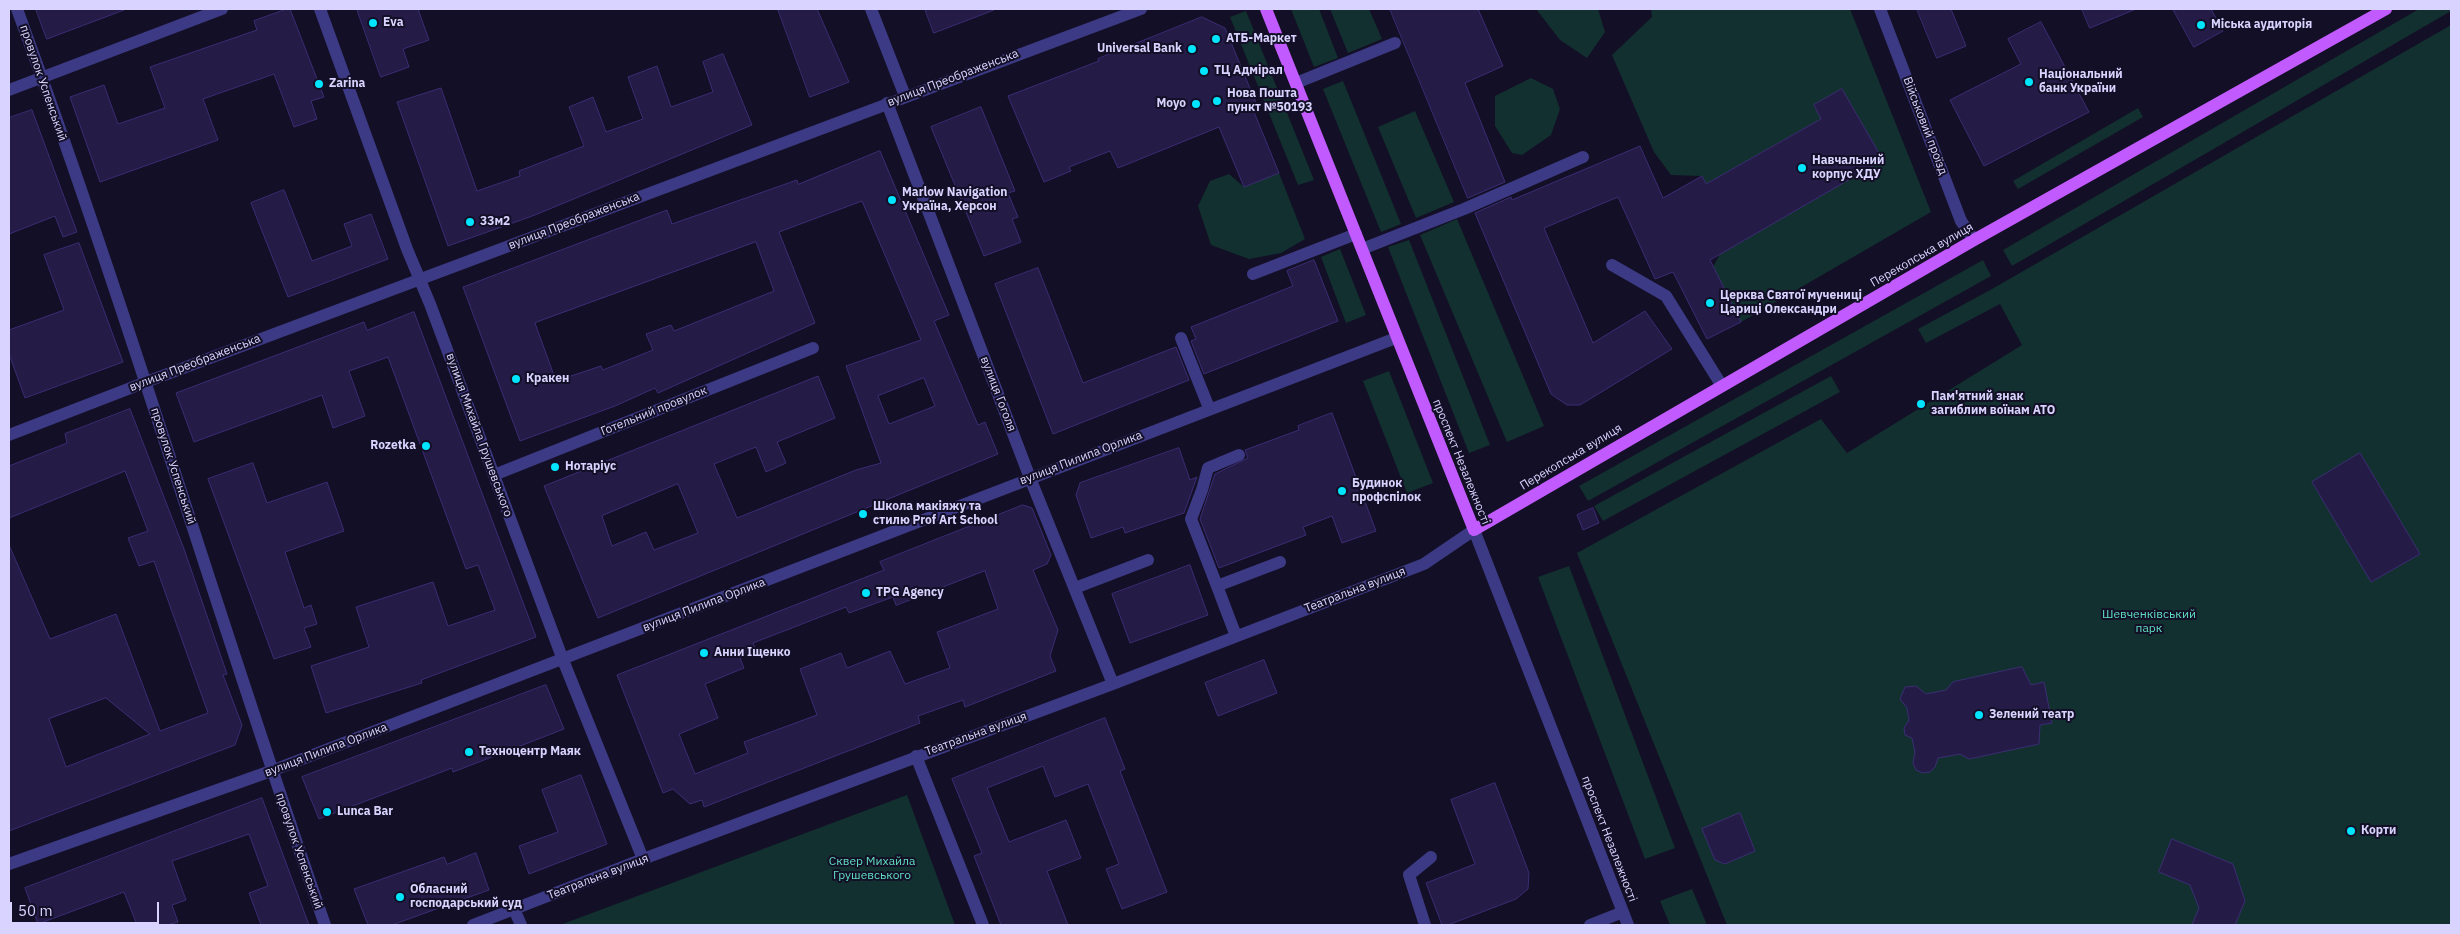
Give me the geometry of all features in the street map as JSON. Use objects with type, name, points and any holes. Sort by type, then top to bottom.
[{"type":"main road","name":"проспект Незалежності","points":[[1266,9],[1474,530]]},
{"type":"main road","name":"Перекопська вулиця","points":[[1474,530],[1974,240],[2386,9]]},
{"type":"street","name":"провулок Успенський","points":[[17,9],[146,382],[271,770],[325,925]]},
{"type":"street","points":[[9,90],[222,9]]},
{"type":"street","name":"вулиця Михайла Грушевського","points":[[320,9],[407,249],[420,279],[563,660],[643,859]]},
{"type":"street","points":[[871,9],[906,96]]},
{"type":"street","name":"вулиця Преображенська","points":[[9,435],[1140,9]]},
{"type":"street","name":"Військовий проїзд","points":[[1880,9],[1961,221],[1974,240]]},
{"type":"street","points":[[1296,83],[1394,43]]},
{"type":"street","name":"вулиця Гоголя","points":[[887,103],[1030,478],[1112,684]]},
{"type":"street","points":[[1362,249],[1464,209],[1583,158]]},
{"type":"street","points":[[1253,274],[1356,234]]},
{"type":"street","points":[[1612,265],[1666,296],[1722,386]]},
{"type":"street","points":[[1181,338],[1210,408]]},
{"type":"street","name":"вулиця Пилипа Орлика","points":[[9,864],[271,770],[563,660],[1210,408],[1396,338]]},
{"type":"street","name":"Готельний провулок","points":[[494,475],[813,348]]},
{"type":"street","points":[[1236,636],[1191,519],[1208,468],[1238,455]]},
{"type":"street","name":"Театральна вулиця","points":[[473,925],[1424,564],[1474,530]]},
{"type":"street","name":"проспект Незалежності","points":[[1474,530],[1628,925]]},
{"type":"street","points":[[1075,588],[1148,560]]},
{"type":"street","points":[[1216,586],[1280,562]]},
{"type":"street","points":[[916,756],[983,925]]},
{"type":"street","points":[[1425,925],[1409,875],[1431,857]]},
{"type":"street","points":[[514,909],[521,925]]},
{"type":"street","points":[[1590,925],[1623,912]]},
{"type":"green space","points":[[1291,9],[1319,9],[1338,58],[1314,67]]},
{"type":"green space","points":[[1330,9],[1369,9],[1382,39],[1348,53]]},
{"type":"green space","points":[[1536,9],[1598,9],[1605,32],[1587,58],[1560,40]]},
{"type":"green space","points":[[1651,9],[1850,9],[1931,212],[1741,322],[1713,267],[1720,254],[1883,160],[1842,89],[1814,105],[1821,119],[1706,184],[1702,176],[1671,175],[1654,152],[1612,55],[1652,17]]},
{"type":"green space","points":[[2419,9],[2451,9],[2451,11],[2012,266],[2003,250]]},
{"type":"green space","points":[[1246,11],[1314,180],[1298,185],[1230,17]]},
{"type":"green space","name":"Шевченківський парк","points":[[2451,25],[2451,925],[1727,925],[1577,553],[1821,419],[1847,453],[2022,345],[2000,304],[1926,343],[1918,329],[1992,289]]},
{"type":"green space","points":[[1531,78],[1553,89],[1560,109],[1551,135],[1522,155],[1512,153],[1495,126],[1495,96]]},
{"type":"green space","points":[[1343,81],[1401,224],[1381,232],[1323,89]]},
{"type":"green space","points":[[2138,108],[2143,117],[2018,189],[2013,181]]},
{"type":"green space","points":[[1415,111],[1454,202],[1416,218],[1378,127]]},
{"type":"green space","points":[[1279,173],[1305,239],[1281,253],[1249,259],[1211,245],[1198,206],[1210,181],[1229,174],[1244,187]]},
{"type":"green space","points":[[1457,219],[1544,426],[1507,442],[1420,235]]},
{"type":"green space","points":[[1409,240],[1490,445],[1469,453],[1388,247]]},
{"type":"green space","points":[[1340,249],[1366,315],[1346,323],[1321,257]]},
{"type":"green space","points":[[1983,260],[1991,276],[1588,501],[1579,486]]},
{"type":"green space","points":[[1389,371],[1433,483],[1407,493],[1363,381]]},
{"type":"green space","points":[[1831,376],[1840,392],[1603,521],[1594,506]]},
{"type":"green space","points":[[1569,566],[1675,848],[1645,859],[1538,577]]},
{"type":"green space","name":"Сквер Михайла Грушевського","points":[[907,795],[955,925],[560,925]]},
{"type":"green space","points":[[1692,889],[1707,925],[1670,925],[1660,901]]},
{"type":"building","points":[[36,9],[124,9],[124,10],[47,39]]},
{"type":"building","points":[[290,9],[324,97],[311,101],[317,119],[294,127],[274,74],[203,99],[218,140],[100,182],[70,97],[104,85],[118,124],[165,108],[150,67],[257,30],[254,21]]},
{"type":"building","points":[[357,9],[418,9],[429,40],[403,49],[409,67],[381,77]]},
{"type":"building","points":[[778,9],[817,9],[849,82],[810,97]]},
{"type":"building","points":[[925,9],[994,9],[994,10],[934,33]]},
{"type":"building","points":[[1390,9],[1478,9],[1503,66],[1465,83],[1505,182],[1468,198]]},
{"type":"building","points":[[1917,9],[1951,9],[1966,46],[1937,58]]},
{"type":"building","points":[[2082,9],[2136,9],[2090,28]]},
{"type":"building","name":"Міська аудиторія","points":[[2173,9],[2211,9],[2223,31],[2194,47]]},
{"type":"building","points":[[1202,17],[1225,28],[1259,110],[1254,112],[1279,173],[1244,187],[1219,127],[1118,168],[1110,151],[1069,167],[1071,171],[1044,182],[1008,96],[1099,61],[1098,59]]},
{"type":"building","name":"Національний банк України","points":[[2041,22],[2089,112],[1984,166],[1950,100],[2021,64],[2008,39]]},
{"type":"building","points":[[723,54],[752,125],[535,215],[448,246],[397,102],[441,88],[477,191],[520,176],[519,171],[584,146],[569,107],[593,97],[606,132],[643,119],[628,77],[657,66],[671,107],[713,92],[703,62]]},
{"type":"building","points":[[1842,89],[1883,160],[1710,260],[1741,322],[1707,339],[1673,272],[1655,279],[1618,197],[1544,228],[1593,343],[1645,311],[1672,349],[1580,405],[1567,405],[1551,394],[1475,213],[1511,197],[1512,200],[1640,146],[1663,198],[1702,176],[1706,184],[1821,119],[1814,105]]},
{"type":"building","points":[[981,107],[1015,191],[1008,193],[1018,217],[1012,219],[1021,242],[984,256],[931,127]]},
{"type":"building","points":[[32,110],[77,232],[63,237],[55,216],[9,234],[9,118]]},
{"type":"building","points":[[880,151],[949,315],[934,321],[978,425],[985,422],[998,454],[598,618],[544,486],[818,376],[835,418],[777,442],[786,463],[766,472],[756,447],[714,464],[737,518],[856,470],[881,463],[846,366],[921,340],[862,201],[779,232],[815,323],[658,393],[655,388],[615,406],[520,441],[463,287],[667,210],[672,224],[797,180],[798,184]],"holes":[[[756,242],[774,291],[674,331],[671,325],[646,334],[653,350],[603,370],[601,366],[556,381],[535,323]],[[924,378],[935,406],[889,424],[878,396]],[[678,484],[698,533],[654,550],[646,532],[612,546],[602,516]]]},
{"type":"building","points":[[284,190],[312,261],[352,246],[344,224],[371,214],[388,259],[288,297],[251,203]]},
{"type":"building","points":[[79,243],[123,362],[25,398],[9,354],[9,330],[64,310],[44,255]]},
{"type":"building","points":[[1314,260],[1338,321],[1204,374],[1191,341],[1196,339],[1191,327],[1293,286],[1287,271]]},
{"type":"building","points":[[1038,268],[1083,383],[1176,347],[1189,380],[1053,434],[995,284]]},
{"type":"building","points":[[414,312],[536,637],[421,680],[422,683],[326,713],[311,666],[369,647],[356,607],[433,582],[448,626],[495,610],[478,565],[466,569],[388,357],[349,371],[365,416],[333,428],[322,395],[194,442],[176,393],[364,322],[367,330]]},
{"type":"building","points":[[130,409],[184,549],[227,674],[223,675],[242,725],[235,745],[9,831],[9,545],[50,639],[116,614],[160,731],[208,713],[154,561],[139,566],[128,538],[148,531],[125,471],[9,518],[9,466],[67,443],[65,434]],"holes":[[[106,698],[150,734],[66,767],[49,719]]]},
{"type":"building","points":[[1332,413],[1376,531],[1342,543],[1332,516],[1303,527],[1306,535],[1219,568],[1200,519],[1215,474],[1248,458],[1245,450],[1299,430],[1298,426]]},
{"type":"building","points":[[1179,448],[1190,480],[1197,477],[1184,513],[1125,533],[1123,527],[1091,538],[1076,495],[1080,483]]},
{"type":"building","points":[[2360,453],[2420,554],[2371,582],[2312,482]]},
{"type":"building","points":[[253,463],[267,503],[327,482],[344,531],[285,552],[304,608],[311,605],[317,624],[304,628],[311,647],[274,659],[208,479]]},
{"type":"building","points":[[1023,505],[1032,508],[1051,555],[1047,564],[1033,570],[1058,630],[1050,656],[1056,671],[965,707],[963,700],[918,716],[920,723],[704,807],[702,800],[690,804],[673,789],[663,793],[617,675],[884,570],[880,562]],"holes":[[[985,571],[998,609],[937,632],[950,668],[905,684],[890,651],[847,668],[841,653],[800,669],[817,715],[744,742],[748,753],[695,774],[679,734],[718,718],[705,684],[744,668],[740,658],[757,652],[753,643],[846,607],[849,613],[893,597],[896,605]]]},
{"type":"building","points":[[1593,508],[1599,523],[1583,530],[1577,515]]},
{"type":"building","points":[[1190,565],[1208,615],[1130,643],[1112,594]]},
{"type":"building","points":[[1264,660],[1277,693],[1218,716],[1205,683]]},
{"type":"building","name":"Зелений театр","points":[[2022,667],[2031,685],[2044,682],[2052,723],[2040,725],[2039,744],[1969,759],[1960,754],[1938,758],[1935,767],[1930,772],[1923,773],[1916,770],[1913,763],[1915,752],[1912,738],[1905,735],[1904,728],[1909,720],[1907,708],[1900,699],[1905,687],[1916,686],[1926,694],[1946,690],[1953,682]]},
{"type":"building","points":[[546,685],[564,729],[453,772],[452,768],[319,819],[302,777]]},
{"type":"building","points":[[1105,718],[1125,769],[1120,771],[1167,892],[1122,909],[1106,869],[1119,864],[1088,784],[1055,797],[1043,766],[987,788],[1009,842],[1066,820],[1081,858],[1047,871],[1068,925],[1001,925],[974,856],[982,853],[952,779]]},
{"type":"building","points":[[581,775],[607,844],[529,874],[519,846],[558,832],[542,790]]},
{"type":"building","points":[[1495,783],[1529,873],[1528,889],[1516,899],[1448,925],[1442,925],[1426,883],[1475,864],[1451,800]]},
{"type":"building","points":[[262,798],[309,925],[261,925],[249,893],[268,886],[249,834],[172,861],[186,900],[172,905],[178,922],[167,925],[137,925],[124,892],[38,924],[25,888]]},
{"type":"building","points":[[1740,813],[1755,851],[1725,864],[1715,860],[1702,829]]},
{"type":"building","points":[[2172,839],[2233,864],[2245,901],[2235,925],[2192,925],[2199,908],[2190,885],[2159,872]]},
{"type":"building","name":"Обласний господарський суд","points":[[476,853],[489,890],[392,925],[368,925],[354,889],[444,857],[447,864]]},
{"type":"place","name":"Eva","points":[[373,23]]},
{"type":"place","name":"Міська аудиторія","points":[[2201,25]]},
{"type":"place","name":"АТБ-Маркет","points":[[1216,39]]},
{"type":"place","name":"Universal Bank","points":[[1192,49]]},
{"type":"place","name":"ТЦ Адмірал","points":[[1204,71]]},
{"type":"place","name":"Національний банк України","points":[[2029,82]]},
{"type":"place","name":"Zarina","points":[[319,84]]},
{"type":"place","name":"Нова Пошта пункт №50193","points":[[1217,101]]},
{"type":"place","name":"Moyo","points":[[1196,104]]},
{"type":"place","name":"Навчальний корпус ХДУ","points":[[1802,168]]},
{"type":"place","name":"Marlow Navigation Україна, Херсон","points":[[892,200]]},
{"type":"place","name":"33м2","points":[[470,222]]},
{"type":"place","name":"Церква Святої мучениці Цариці Олександри","points":[[1710,303]]},
{"type":"place","name":"Кракен","points":[[516,379]]},
{"type":"place","name":"Пам'ятний знак загиблим воїнам АТО","points":[[1921,404]]},
{"type":"place","name":"Rozetka","points":[[426,446]]},
{"type":"place","name":"Нотаріус","points":[[555,467]]},
{"type":"place","name":"Будинок профспілок","points":[[1342,491]]},
{"type":"place","name":"Школа макіяжу та стилю Prof Art School","points":[[863,514]]},
{"type":"place","name":"TPG Agency","points":[[866,593]]},
{"type":"place","name":"Анни Іщенко","points":[[704,653]]},
{"type":"place","name":"Зелений театр","points":[[1979,715]]},
{"type":"place","name":"Техноцентр Маяк","points":[[469,752]]},
{"type":"place","name":"Lunca Bar","points":[[327,812]]},
{"type":"place","name":"Корти","points":[[2351,831]]},
{"type":"place","name":"Обласний господарський суд","points":[[400,897]]}]
